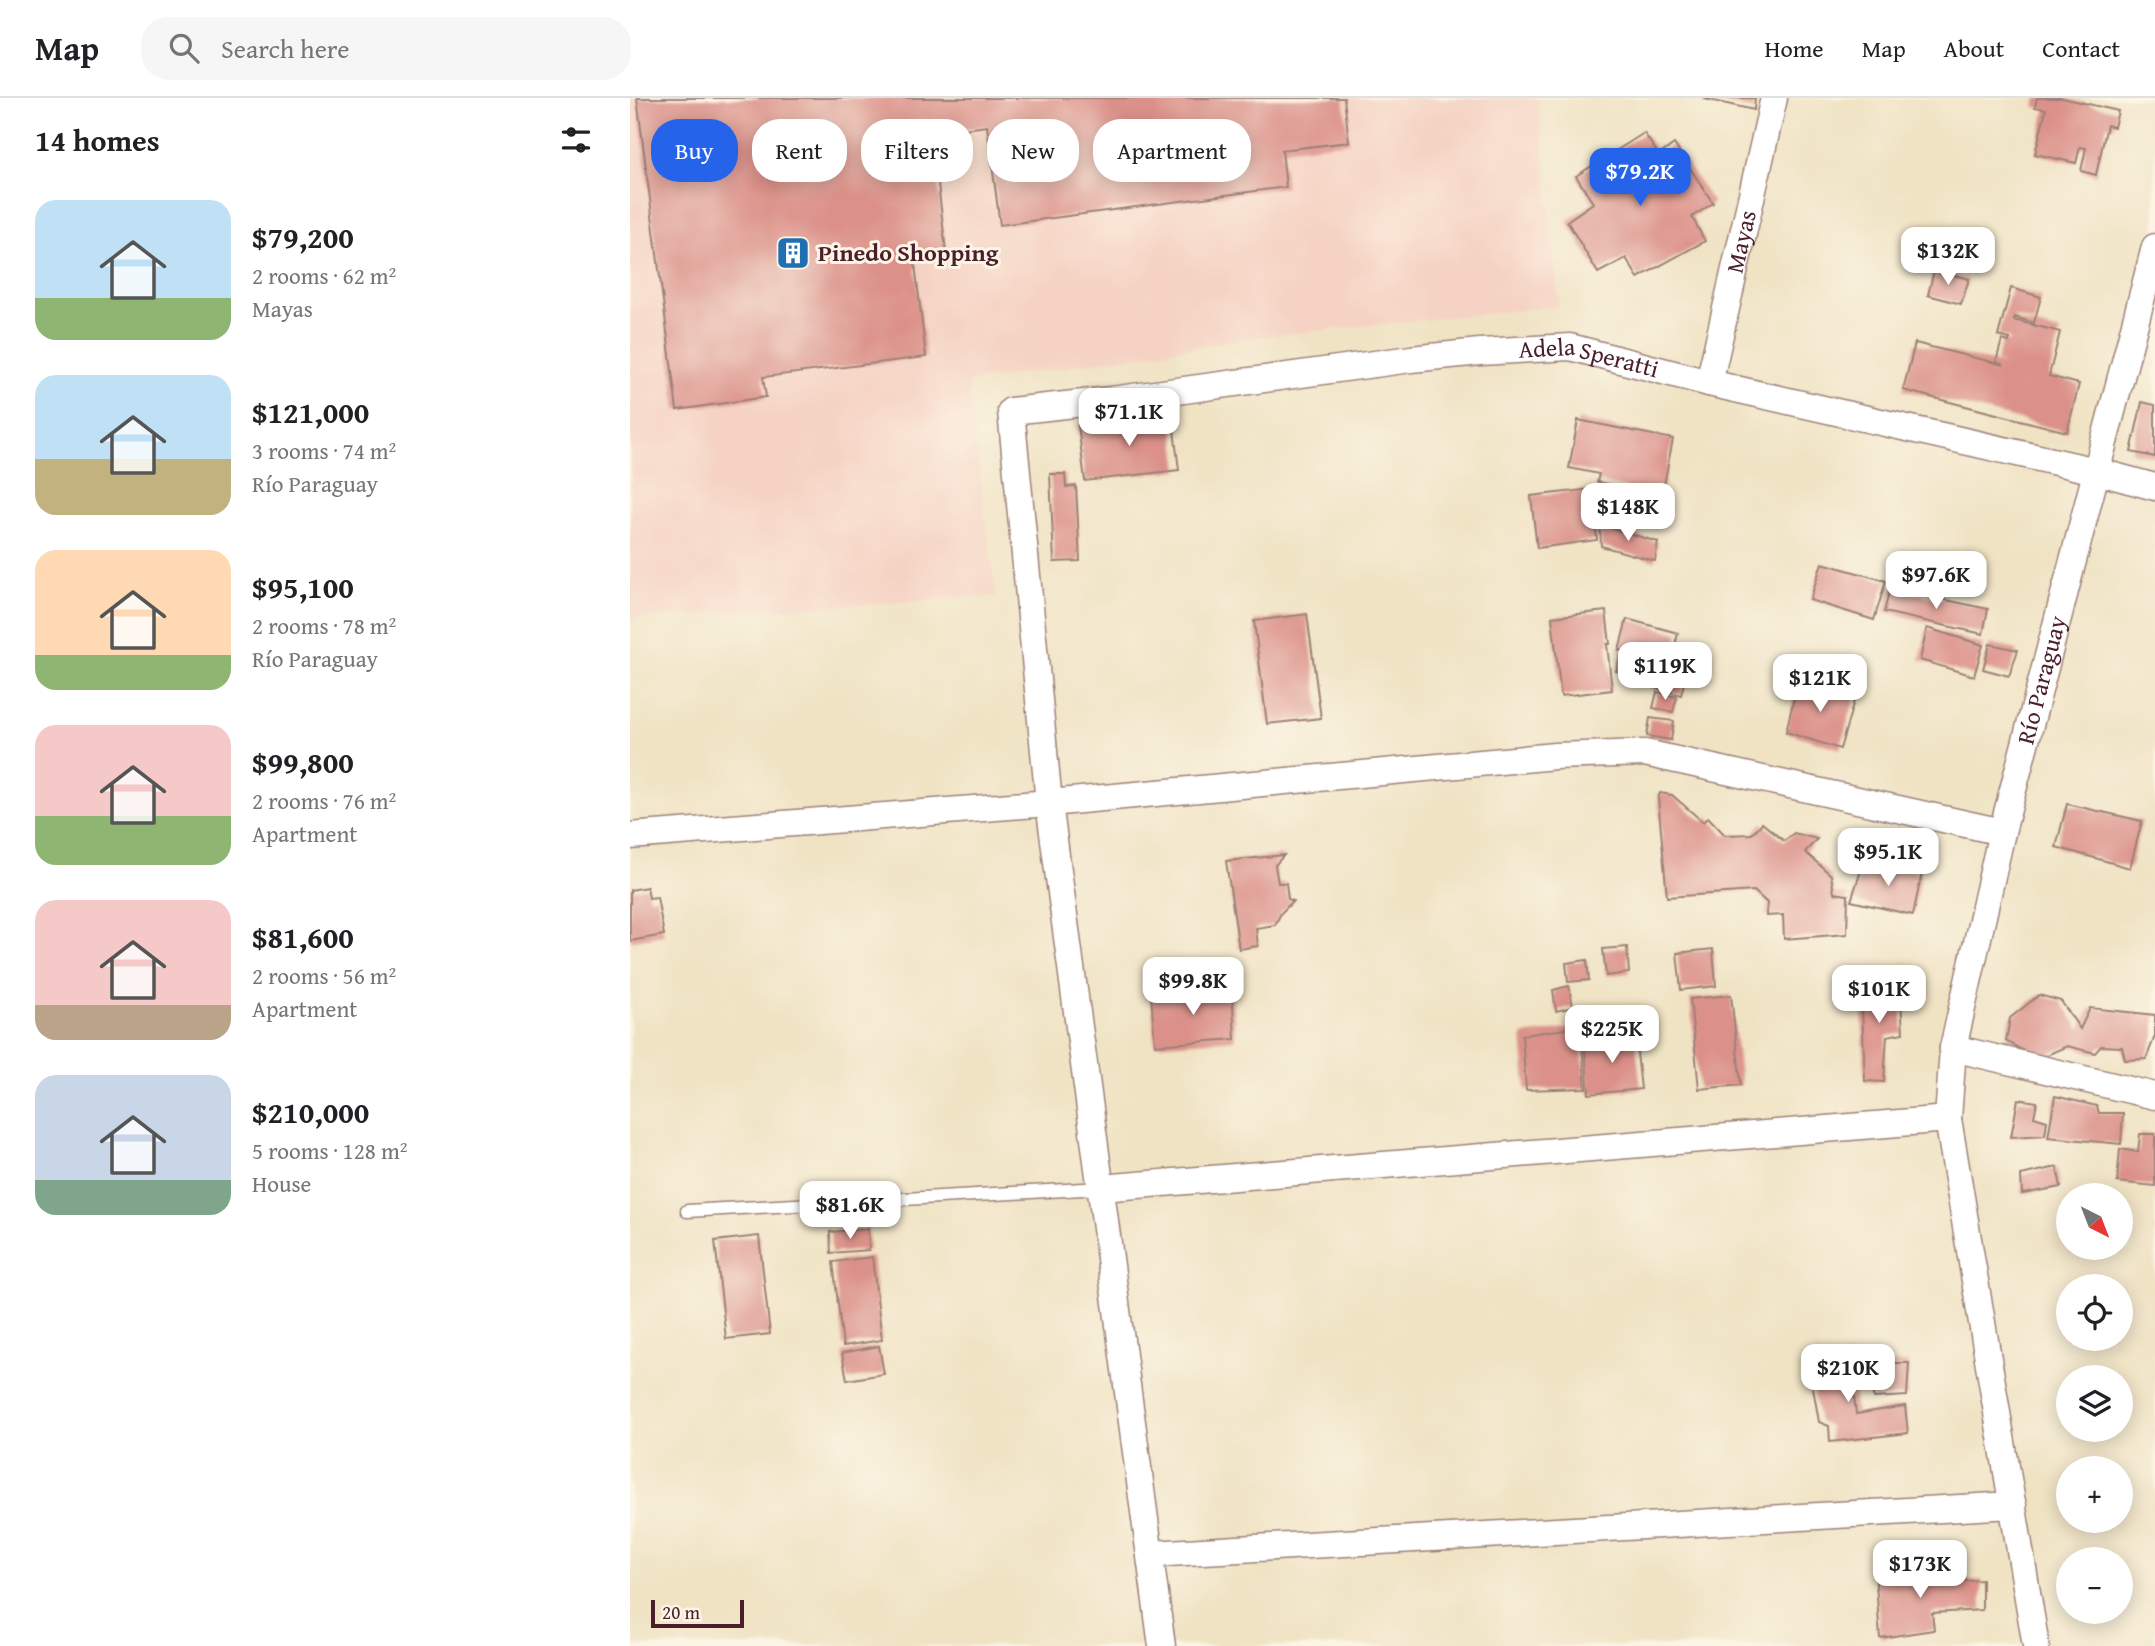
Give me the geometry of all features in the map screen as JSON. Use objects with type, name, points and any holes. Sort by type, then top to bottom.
[{"type":"street","name":"Mayas","points":[[1709,383],[1774,98]]},
{"type":"street","name":"Río Paraguay","points":[[2036,1646],[1948,1119],[1953,1048],[2001,832],[2155,247]]},
{"type":"street","name":"Adela Speratti","points":[[1049,803],[1010,411],[1411,359],[1570,347],[1709,383],[2096,471],[2155,487]]},
{"type":"street","points":[[630,836],[1049,803],[1555,756],[1645,753],[2001,832]]},
{"type":"street","points":[[1049,803],[1162,1646]]},
{"type":"street","points":[[1953,1048],[2155,1096]]},
{"type":"street","points":[[1101,1188],[1948,1119]]},
{"type":"street","points":[[1150,1554],[2013,1506]]},
{"type":"lane","points":[[687,1211],[1101,1188]]},
{"type":"shaded area","points":[[630,98],[1539,98],[1559,306],[1256,337],[968,382],[996,596],[630,618]]},
{"type":"building","name":"Pinedo Shopping","points":[[637,98],[1344,98],[1349,142],[1282,150],[1286,187],[1000,225],[994,182],[1079,182],[1079,119],[987,119],[987,126],[973,128],[973,119],[861,119],[861,182],[938,182],[946,251],[914,255],[926,357],[763,377],[766,397],[677,410]]},
{"type":"building","points":[[1755,98],[1754,110],[1704,99]]},
{"type":"building","points":[[2037,98],[2063,98],[2118,111],[2114,127],[2107,125],[2096,175],[2081,171],[2086,148],[2080,147],[2076,163],[2035,154],[2046,109],[2035,107]]},
{"type":"building","points":[[1644,133],[1659,155],[1674,144],[1713,203],[1692,217],[1705,241],[1638,278],[1626,258],[1598,273],[1567,221],[1593,203],[1576,176]]},
{"type":"building","points":[[1934,270],[1969,279],[1961,304],[1928,295]]},
{"type":"building","points":[[2011,288],[2041,297],[2034,323],[2015,317],[2014,320],[2060,332],[2049,376],[2079,384],[2067,432],[1903,390],[1915,343],[2004,365],[1996,362],[2002,340],[2009,342],[2010,339],[1998,336]]},
{"type":"building","points":[[2142,402],[2155,405],[2155,457],[2131,452]]},
{"type":"building","points":[[1172,414],[1179,470],[1085,481],[1078,425]]},
{"type":"building","points":[[1578,420],[1673,439],[1662,495],[1597,482],[1599,474],[1569,468]]},
{"type":"building","points":[[1050,474],[1065,474],[1066,487],[1076,486],[1080,561],[1054,562]]},
{"type":"building","points":[[1592,489],[1597,540],[1537,548],[1531,496]]},
{"type":"building","points":[[1600,525],[1658,542],[1655,561],[1601,546]]},
{"type":"building","points":[[1822,563],[1886,581],[1874,620],[1810,600]]},
{"type":"building","points":[[1890,588],[1988,609],[1983,634],[1884,612]]},
{"type":"building","points":[[1606,611],[1612,690],[1561,696],[1552,617]]},
{"type":"building","points":[[1307,614],[1321,718],[1267,724],[1254,621]]},
{"type":"building","points":[[1627,619],[1678,633],[1671,663],[1619,650]]},
{"type":"building","points":[[1927,628],[1983,645],[1974,676],[1920,660]]},
{"type":"building","points":[[1990,644],[2018,650],[2009,676],[1983,669]]},
{"type":"building","points":[[1621,655],[1634,658],[1630,675],[1616,671]]},
{"type":"building","points":[[1637,658],[1655,663],[1649,685],[1631,681]]},
{"type":"building","points":[[1658,663],[1687,671],[1681,695],[1652,687]]},
{"type":"building","points":[[1798,681],[1856,694],[1840,749],[1786,732]]},
{"type":"building","points":[[1657,692],[1677,697],[1673,712],[1653,708]]},
{"type":"building","points":[[1650,718],[1674,721],[1671,740],[1647,736]]},
{"type":"building","points":[[1660,793],[1672,795],[1703,822],[1708,817],[1725,835],[1752,834],[1762,823],[1784,841],[1794,833],[1817,839],[1805,852],[1831,875],[1834,893],[1848,895],[1847,934],[1784,939],[1783,915],[1766,916],[1767,903],[1754,891],[1667,897],[1658,798]]},
{"type":"building","points":[[2067,804],[2142,821],[2130,868],[2056,847]]},
{"type":"building","points":[[1284,855],[1275,865],[1278,883],[1286,883],[1288,899],[1293,901],[1281,913],[1275,925],[1256,928],[1258,946],[1239,949],[1226,861]]},
{"type":"building","points":[[1864,861],[1922,873],[1913,915],[1851,901]]},
{"type":"building","points":[[647,887],[649,898],[657,897],[664,935],[630,941],[630,890]]},
{"type":"building","points":[[1627,947],[1629,973],[1606,976],[1603,949]]},
{"type":"building","points":[[1713,949],[1716,986],[1681,990],[1677,953]]},
{"type":"building","points":[[1587,960],[1589,980],[1568,982],[1566,963]]},
{"type":"building","points":[[1861,982],[1900,983],[1903,1033],[1887,1036],[1884,1082],[1865,1081]]},
{"type":"building","points":[[1569,986],[1573,1007],[1556,1011],[1553,990]]},
{"type":"building","points":[[1232,989],[1235,1039],[1155,1045],[1151,995]]},
{"type":"building","points":[[1731,995],[1741,1085],[1699,1089],[1690,999]]},
{"type":"building","points":[[2039,995],[2061,1001],[2080,1029],[2090,1008],[2155,1015],[2155,1036],[2146,1059],[2125,1060],[2122,1047],[2101,1046],[2095,1053],[2067,1046],[2038,1059],[2006,1041],[2010,1018]]},
{"type":"building","points":[[1580,1027],[1586,1088],[1526,1090],[1522,1035]]},
{"type":"building","points":[[1635,1035],[1641,1089],[1589,1094],[1584,1040]]},
{"type":"building","points":[[2055,1096],[2097,1106],[2099,1113],[2123,1113],[2121,1144],[2048,1137]]},
{"type":"building","points":[[2018,1099],[2037,1102],[2034,1117],[2047,1121],[2045,1135],[2011,1137]]},
{"type":"building","points":[[2140,1134],[2155,1134],[2155,1186],[2117,1182],[2120,1149],[2138,1152]]},
{"type":"building","points":[[2057,1167],[2060,1183],[2056,1183],[2056,1188],[2022,1194],[2021,1175]]},
{"type":"building","points":[[868,1229],[869,1250],[831,1253],[830,1232]]},
{"type":"building","points":[[759,1236],[770,1334],[726,1339],[715,1241]]},
{"type":"building","points":[[872,1257],[882,1340],[843,1346],[833,1262]]},
{"type":"building","points":[[879,1346],[884,1374],[847,1380],[842,1353]]},
{"type":"building","points":[[1850,1356],[1856,1414],[1905,1406],[1908,1433],[1830,1442],[1829,1426],[1819,1422],[1811,1376],[1802,1374],[1802,1363]]},
{"type":"building","points":[[1857,1363],[1909,1363],[1907,1396],[1874,1398],[1870,1385],[1855,1386]]},
{"type":"building","points":[[1931,1567],[1932,1583],[1982,1580],[1982,1610],[1932,1613],[1934,1630],[1880,1638],[1875,1570]]},
{"type":"place","name":"Pinedo Shopping","points":[[793,253]]}]
